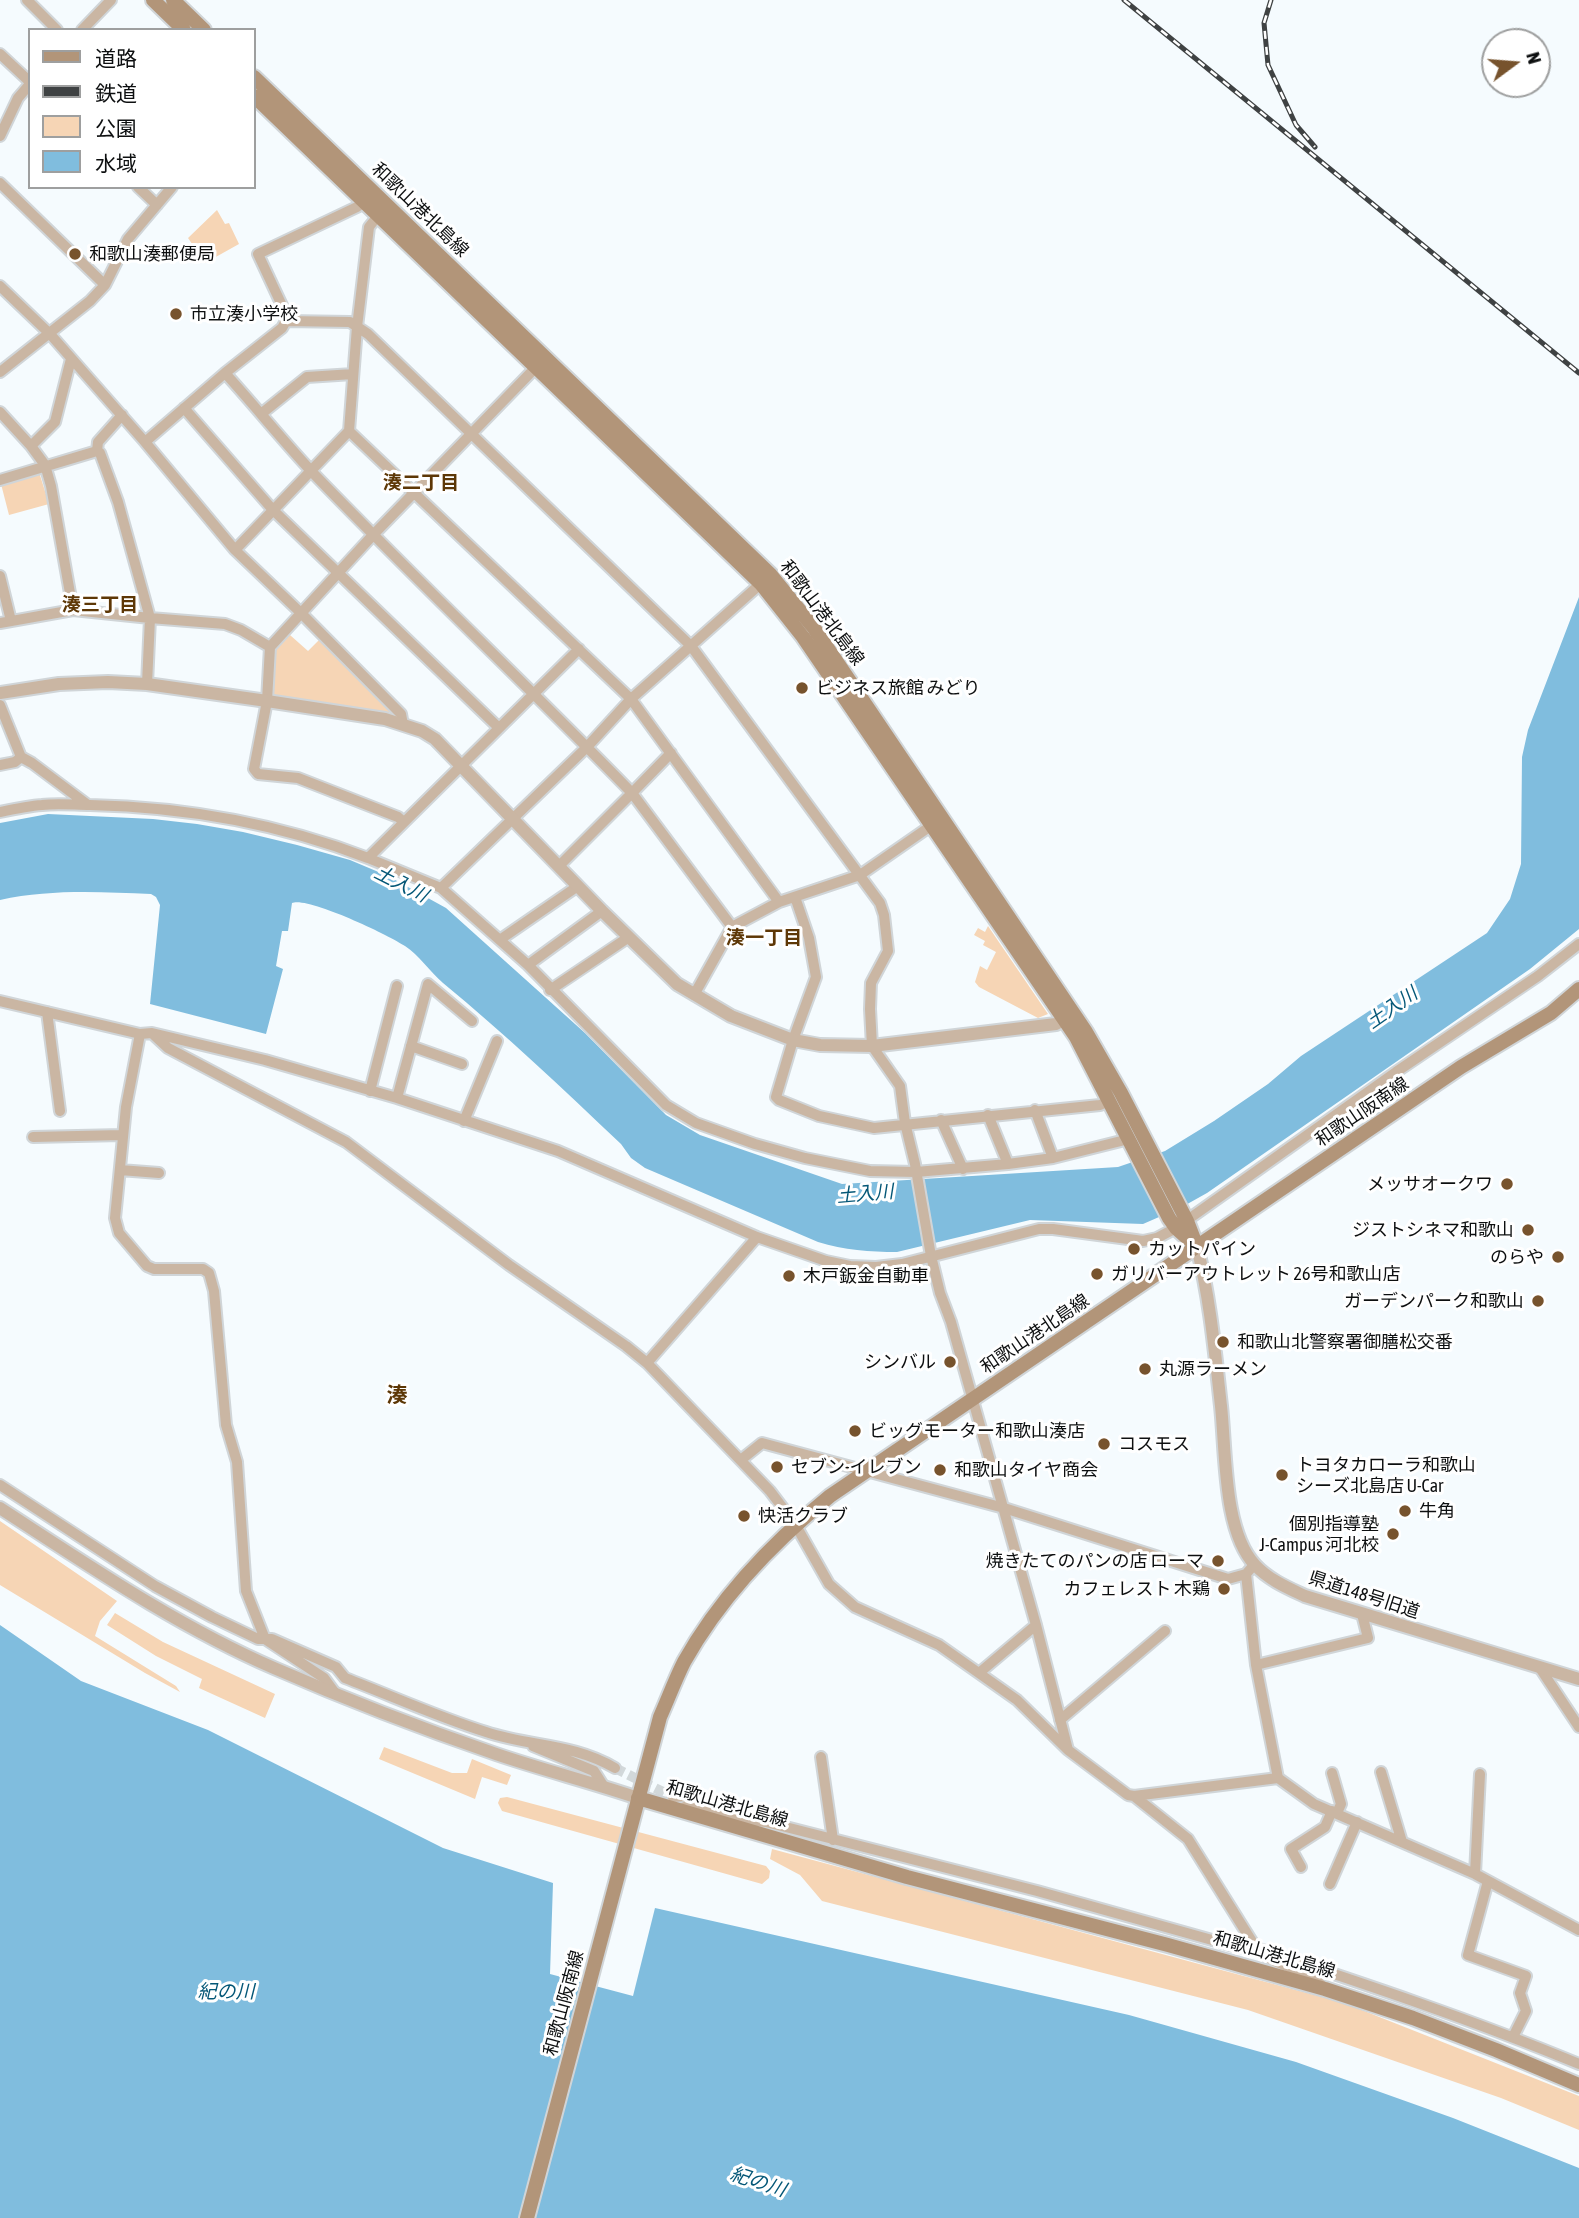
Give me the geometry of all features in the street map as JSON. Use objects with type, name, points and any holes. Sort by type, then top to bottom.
[{"type":"main road","points":[[153,0],[182,28]]},
{"type":"main road","points":[[173,0],[202,28]]},
{"type":"main road","name":"和歌山港北島線","points":[[258,97],[382,210],[766,579],[803,637],[937,822],[1118,1086],[1142,1150],[1179,1220],[1197,1247],[830,1496],[795,1524],[741,1580],[683,1664],[660,1717],[638,1798],[676,1804],[907,1877],[1325,1989],[1437,2027],[1579,2085]]},
{"type":"main road","name":"和歌山阪南線","points":[[1197,1247],[1461,1067],[1551,1013],[1579,989]]},
{"type":"main road","name":"和歌山阪南線","points":[[1551,1013],[1579,1003]]},
{"type":"main road","name":"和歌山港北島線","points":[[1070,1017],[1129,1139],[1142,1150]]},
{"type":"main road","name":"和歌山阪南線","points":[[527,2218],[638,1798]]},
{"type":"street","points":[[27,0],[55,28]]},
{"type":"street","points":[[84,28],[111,0]]},
{"type":"street","points":[[0,54],[28,81]]},
{"type":"street","points":[[0,136],[18,98],[28,86]]},
{"type":"street","points":[[0,183],[105,285]]},
{"type":"street","points":[[140,189],[157,205]]},
{"type":"street","points":[[0,372],[90,301],[105,285],[128,239],[170,189]]},
{"type":"street","points":[[145,442],[282,328],[286,321],[285,313],[258,254],[357,207],[369,198]]},
{"type":"street","points":[[235,550],[349,430],[357,327],[369,227],[382,210]]},
{"type":"street","points":[[0,286],[50,334],[235,550],[401,714],[403,725]]},
{"type":"street","points":[[286,321],[350,323],[368,334],[691,646],[880,903],[888,951],[872,983],[872,1046],[900,1086],[905,1123],[940,1293],[1037,1625],[1068,1749]]},
{"type":"street","points":[[31,446],[55,422],[71,359]]},
{"type":"street","points":[[404,822],[398,817],[298,778],[258,774],[254,769],[267,701],[270,647],[373,534],[540,363]]},
{"type":"street","points":[[225,373],[311,470],[373,534],[632,793],[732,927]]},
{"type":"street","points":[[261,414],[307,377],[353,374]]},
{"type":"street","points":[[184,408],[273,510],[499,728]]},
{"type":"street","points":[[0,412],[45,465],[73,610]]},
{"type":"street","points":[[97,451],[99,442],[122,415]]},
{"type":"street","points":[[349,430],[631,699],[779,902]]},
{"type":"street","points":[[0,480],[97,451]]},
{"type":"street","points":[[97,451],[118,502],[150,618],[147,684]]},
{"type":"street","points":[[0,576],[5,622],[73,610],[225,624],[242,630],[270,647]]},
{"type":"street","points":[[440,888],[587,747],[631,699],[766,579]]},
{"type":"street","points":[[368,858],[579,649]]},
{"type":"street","points":[[0,693],[82,682],[147,684],[385,719],[422,731],[435,739],[677,984],[732,1016],[793,1040],[820,1045],[872,1046],[1056,1024],[1070,1017]]},
{"type":"street","points":[[0,705],[21,757],[88,805]]},
{"type":"street","points":[[559,866],[671,753]]},
{"type":"street","points":[[0,765],[15,762],[21,757]]},
{"type":"street","points":[[0,812],[44,804],[88,805],[163,810],[219,818],[313,838],[440,888],[501,939],[666,1105],[696,1123],[755,1144],[805,1158],[870,1171],[917,1175],[1053,1158],[1129,1139]]},
{"type":"street","points":[[694,995],[732,927],[779,902],[860,875],[937,822]]},
{"type":"street","points":[[501,939],[578,886]]},
{"type":"street","points":[[795,897],[809,939],[816,977],[793,1040],[776,1097],[779,1100],[819,1116],[874,1128],[1100,1105],[1110,1101]]},
{"type":"street","points":[[528,965],[602,911]]},
{"type":"street","points":[[550,990],[629,937]]},
{"type":"street","points":[[0,1002],[140,1034],[152,1033],[265,1060],[397,1098],[558,1151],[757,1237],[826,1261],[850,1266],[889,1265],[1039,1229],[1143,1241],[1157,1238],[1179,1220],[1538,976],[1579,944]]},
{"type":"street","points":[[397,1098],[428,984],[472,1020]]},
{"type":"street","points":[[370,1091],[397,986]]},
{"type":"street","points":[[47,1012],[60,1111]]},
{"type":"street","points":[[152,1033],[168,1048],[346,1142],[509,1265],[647,1363],[770,1491],[795,1524],[829,1584],[855,1607],[939,1645],[979,1673],[1017,1700],[1068,1749],[1188,1839],[1256,1948],[1265,1958],[1317,1978],[1325,1989]]},
{"type":"street","points":[[140,1034],[122,1135],[115,1218],[119,1233],[146,1266],[154,1269],[203,1269],[209,1273],[212,1280],[226,1425],[237,1462],[246,1591],[265,1639],[324,1678],[335,1693]]},
{"type":"street","points":[[464,1121],[497,1041]]},
{"type":"street","points":[[411,1046],[462,1064]]},
{"type":"street","points":[[1035,1110],[1053,1158]]},
{"type":"street","points":[[988,1115],[1008,1164]]},
{"type":"street","points":[[941,1120],[963,1169]]},
{"type":"street","points":[[33,1137],[122,1135]]},
{"type":"street","points":[[120,1170],[159,1173]]},
{"type":"street","points":[[647,1363],[757,1237]]},
{"type":"street","name":"県道148号旧道","points":[[1197,1247],[1203,1271],[1233,1519],[1250,1569],[1305,1596],[1579,1679]]},
{"type":"street","points":[[742,1459],[762,1443],[1004,1508],[1228,1579],[1250,1569],[1256,1665],[1278,1778]]},
{"type":"street","points":[[0,1485],[155,1586],[212,1617],[258,1639],[272,1639],[336,1667],[345,1678],[398,1700],[487,1732],[527,1743],[594,1771],[604,1787]]},
{"type":"street","points":[[0,1508],[87,1565],[208,1635],[272,1667],[497,1755],[638,1798]]},
{"type":"street","points":[[1256,1665],[1368,1638],[1362,1614]]},
{"type":"street","points":[[979,1673],[1037,1625]]},
{"type":"street","points":[[1060,1720],[1166,1632]]},
{"type":"street","points":[[1540,1668],[1579,1727]]},
{"type":"street","points":[[527,1743],[543,1743],[594,1756],[615,1768]]},
{"type":"street","points":[[821,1757],[833,1840]]},
{"type":"street","points":[[1381,1772],[1402,1842]]},
{"type":"street","points":[[1301,1867],[1290,1849],[1325,1827],[1340,1804],[1332,1773]]},
{"type":"street","points":[[1475,1874],[1480,1774]]},
{"type":"street","points":[[1134,1796],[1278,1778],[1314,1804],[1475,1874],[1579,1930]]},
{"type":"street","points":[[676,1804],[693,1803],[749,1820],[766,1822],[1037,1891],[1237,1947],[1256,1948],[1388,1991],[1579,2064]]},
{"type":"street","points":[[1330,1884],[1357,1822]]},
{"type":"street","points":[[1489,1881],[1468,1955],[1526,1976],[1520,1993],[1525,2011],[1513,2037]]},
{"type":"green space","points":[[217,210],[225,224],[229,223],[239,244],[205,263],[188,238]]},
{"type":"green space","points":[[39,472],[49,504],[9,515],[1,484]]},
{"type":"green space","points":[[290,635],[308,651],[320,639],[390,708],[389,713],[269,694],[276,650]]},
{"type":"green space","points":[[988,926],[1048,1014],[1038,1018],[979,987],[975,982],[980,966],[987,970],[996,952],[983,945],[985,941],[974,935],[978,928],[985,932]]},
{"type":"green space","points":[[0,1521],[117,1601],[100,1621],[95,1636],[176,1686],[180,1692],[0,1585]]},
{"type":"green space","points":[[115,1613],[163,1642],[275,1694],[265,1718],[199,1688],[202,1679],[156,1656],[107,1625]]},
{"type":"green space","points":[[384,1747],[452,1773],[467,1773],[472,1759],[511,1775],[507,1785],[482,1777],[475,1799],[379,1759]]},
{"type":"green space","points":[[507,1797],[766,1866],[770,1871],[769,1878],[762,1884],[502,1811],[498,1803],[500,1798]]},
{"type":"green space","points":[[772,1849],[1344,2003],[1579,2096],[1579,2130],[1501,2098],[1248,2010],[822,1901],[800,1875],[770,1859]]},
{"type":"water","name":"土入川","points":[[1579,597],[1579,929],[1530,969],[1207,1193],[1143,1224],[1030,1220],[897,1252],[857,1250],[818,1242],[645,1168],[631,1158],[621,1144],[511,1042],[438,979],[410,950],[348,918],[314,905],[292,903],[288,931],[282,931],[276,966],[283,969],[266,1034],[150,1004],[160,905],[151,894],[56,893],[0,900],[0,823],[48,814],[153,819],[243,832],[350,860],[388,876],[446,908],[585,1033],[666,1115],[700,1135],[842,1184],[1118,1167],[1165,1151],[1214,1121],[1268,1084],[1301,1056],[1487,933],[1510,899],[1521,864],[1522,757],[1528,730]]},
{"type":"water","name":"紀の川","points":[[0,1625],[81,1681],[208,1730],[443,1848],[553,1883],[550,1974],[633,1996],[655,1908],[1129,2015],[1296,2062],[1453,2118],[1579,2168],[1579,2218],[0,2218]]},
{"type":"tunnel","points":[[615,1768],[673,1797]]},
{"type":"railway","points":[[1124,0],[1579,373]]},
{"type":"railway","points":[[1271,0],[1264,23],[1268,65],[1296,125],[1315,147]]},
{"type":"place","name":"和歌山湊郵便局","points":[[75,254]]},
{"type":"place","name":"市立湊小学校","points":[[176,314]]},
{"type":"place","name":"ビジネス旅館 みどり","points":[[802,688]]},
{"type":"place","name":"メッサオークワ","points":[[1507,1184]]},
{"type":"place","name":"ジストシネマ和歌山","points":[[1528,1230]]},
{"type":"place","name":"カットパイン","points":[[1134,1249]]},
{"type":"place","name":"のらや","points":[[1558,1257]]},
{"type":"place","name":"ガリバーアウトレット 26号和歌山店","points":[[1097,1274]]},
{"type":"place","name":"木戸鈑金自動車","points":[[789,1276]]},
{"type":"place","name":"ガーデンパーク和歌山","points":[[1538,1301]]},
{"type":"place","name":"和歌山北警察署御膳松交番","points":[[1223,1342]]},
{"type":"place","name":"シンバル","points":[[950,1362]]},
{"type":"place","name":"丸源ラーメン","points":[[1145,1369]]},
{"type":"place","name":"ビッグモーター和歌山湊店","points":[[855,1431]]},
{"type":"place","name":"コスモス","points":[[1104,1444]]},
{"type":"place","name":"セブン-イレブン","points":[[777,1467]]},
{"type":"place","name":"和歌山タイヤ商会","points":[[940,1470]]},
{"type":"place","name":"トヨタカローラ和歌山 シーズ北島店 U-Car","points":[[1282,1475]]},
{"type":"place","name":"牛角","points":[[1405,1511]]},
{"type":"place","name":"快活クラブ","points":[[744,1516]]},
{"type":"place","name":"個別指導塾 J-Campus 河北校","points":[[1393,1534]]},
{"type":"place","name":"焼きたてのパンの店 ローマ","points":[[1218,1561]]},
{"type":"place","name":"カフェレスト 木鶏","points":[[1224,1589]]},
{"type":"district","name":"湊二丁目","points":[[421,483]]},
{"type":"district","name":"湊三丁目","points":[[100,605]]},
{"type":"district","name":"湊一丁目","points":[[764,938]]},
{"type":"district","name":"湊","points":[[397,1395]]}]
